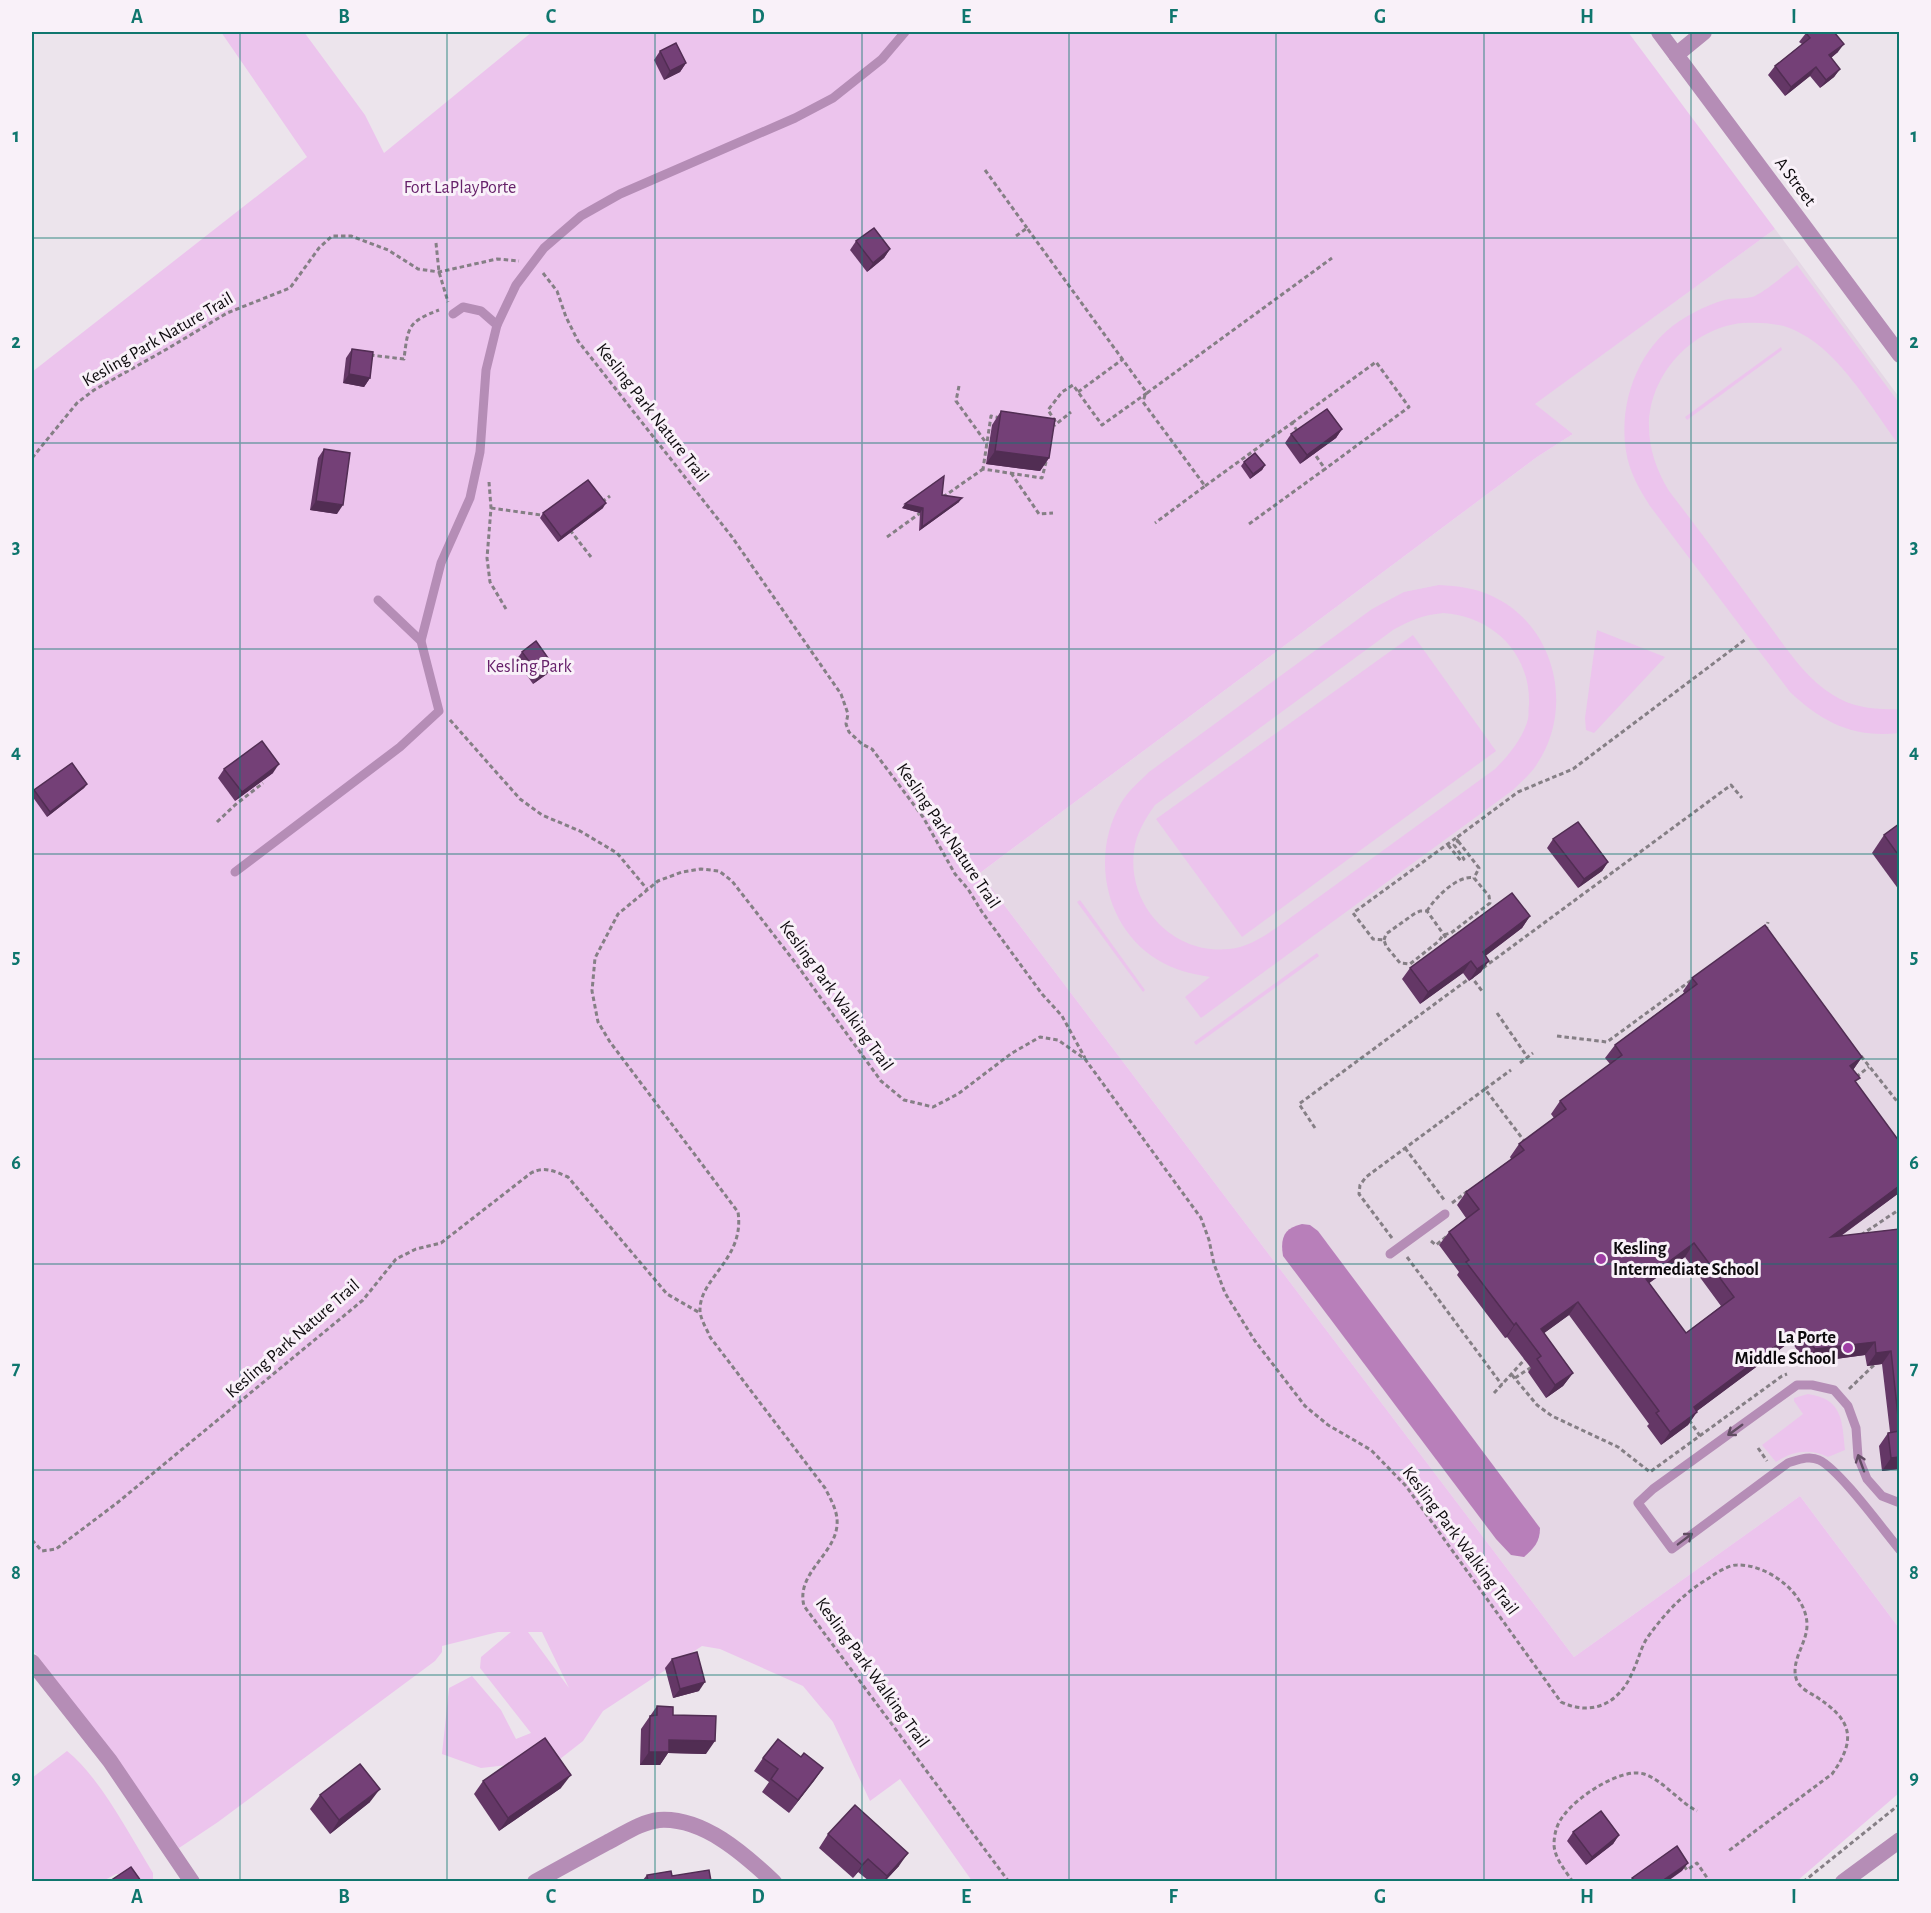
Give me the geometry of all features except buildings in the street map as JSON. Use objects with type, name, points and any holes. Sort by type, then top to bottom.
[{"type":"street","name":"A Street","points":[[1659,32],[1899,355]]},
{"type":"street","points":[[1676,55],[1704,32]]},
{"type":"street","points":[[32,1662],[110,1761],[192,1881]]},
{"type":"street","points":[[535,1881],[638,1827],[658,1820],[677,1821],[698,1827],[719,1838],[774,1881]]},
{"type":"street","points":[[1843,1881],[1899,1840]]},
{"type":"lane","points":[[235,872],[400,747],[439,711],[421,641],[441,563],[470,498],[480,452],[486,370],[497,325],[516,285],[544,248],[581,216],[620,194],[795,118],[833,98],[882,59],[905,32]]},
{"type":"lane","points":[[451,310],[463,307],[481,310],[497,325]]},
{"type":"lane","points":[[378,600],[421,641]]},
{"type":"lane","points":[[1390,1254],[1446,1210]]},
{"type":"lane","points":[[1899,1503],[1882,1496],[1867,1479],[1858,1457],[1856,1428],[1848,1406],[1834,1390],[1812,1385],[1797,1385],[1653,1489],[1638,1503],[1672,1549],[1788,1463],[1803,1458],[1818,1459],[1840,1477],[1899,1550]]},
{"type":"path","points":[[985,170],[1146,394]]},
{"type":"path","points":[[1017,236],[1027,228]]},
{"type":"path","name":"Kesling Park Nature Trail","points":[[32,458],[72,409],[94,390],[226,313],[290,288],[319,248],[332,236],[351,236],[388,250],[418,269],[439,272],[497,259],[532,264],[557,291],[578,341],[732,537],[841,694],[848,714],[846,724],[849,732],[862,744],[872,749],[923,817],[955,874],[1042,994],[1062,1016],[1085,1059]]},
{"type":"path","points":[[363,355],[404,359],[408,330],[419,318],[451,310],[439,272],[436,243]]},
{"type":"path","points":[[1056,424],[1048,410],[1062,392],[1073,385],[1102,425],[1332,258]]},
{"type":"path","points":[[1078,392],[1123,359]]},
{"type":"path","points":[[1155,523],[1376,362],[1409,407],[1249,524]]},
{"type":"path","points":[[959,386],[956,401],[987,444]]},
{"type":"path","points":[[1146,394],[1143,402],[1205,486]]},
{"type":"path","points":[[1052,432],[1056,424],[1071,412]]},
{"type":"path","points":[[983,469],[991,416],[1002,418]]},
{"type":"path","points":[[1292,423],[1299,433]]},
{"type":"path","points":[[1045,424],[1056,424]]},
{"type":"path","points":[[480,452],[488,477],[491,508],[487,558],[490,582],[506,609]]},
{"type":"path","points":[[1314,453],[1325,469]]},
{"type":"path","points":[[935,503],[983,469],[1042,478],[1047,455]]},
{"type":"path","points":[[1011,473],[1039,514],[1053,513]]},
{"type":"path","points":[[600,508],[598,505],[610,496]]},
{"type":"path","points":[[491,508],[541,515],[548,524]]},
{"type":"path","points":[[887,537],[926,510]]},
{"type":"path","points":[[543,517],[551,511]]},
{"type":"path","points":[[564,534],[578,524]]},
{"type":"path","points":[[570,530],[591,557]]},
{"type":"path","points":[[1384,940],[1373,939],[1353,914],[1457,840],[1518,792],[1573,769],[1746,639]]},
{"type":"path","points":[[439,711],[456,725],[520,799],[542,815],[580,831],[617,853],[647,889]]},
{"type":"path","points":[[216,822],[263,783]]},
{"type":"path","points":[[1481,970],[1731,785],[1742,798]]},
{"type":"path","points":[[1448,845],[1461,861],[1464,859],[1454,845],[1457,840]]},
{"type":"path","points":[[1457,840],[1479,868],[1474,878]]},
{"type":"path","name":"Kesling Park Walking Trail","points":[[1009,1881],[804,1606],[801,1595],[804,1583],[828,1547],[838,1522],[835,1507],[825,1488],[710,1337],[700,1313],[701,1299],[733,1249],[739,1224],[738,1212],[610,1042],[598,1022],[592,991],[595,958],[618,914],[658,881],[682,872],[701,869],[720,871],[732,881],[794,961],[881,1081],[904,1100],[933,1107],[958,1094],[1012,1053],[1040,1037],[1058,1040],[1085,1059],[1201,1218],[1225,1293],[1255,1341],[1305,1406],[1328,1425],[1371,1450],[1406,1486],[1561,1701],[1573,1708],[1588,1709],[1605,1704],[1622,1692],[1648,1635],[1675,1603],[1693,1587],[1717,1572],[1736,1564],[1757,1568],[1773,1576],[1795,1594],[1805,1612],[1807,1627],[1794,1670],[1797,1681],[1805,1690],[1832,1707],[1843,1719],[1848,1732],[1843,1757],[1832,1774],[1727,1852]]},
{"type":"path","points":[[1427,912],[1433,900],[1461,879],[1474,878],[1489,896],[1490,903],[1451,933],[1443,935],[1439,941],[1410,964],[1400,963],[1384,940],[1386,934],[1414,914],[1420,911],[1427,912],[1443,935],[1454,951]]},
{"type":"path","points":[[1762,937],[1768,922]]},
{"type":"path","points":[[1758,931],[1771,934]]},
{"type":"path","points":[[1466,968],[1482,991]]},
{"type":"path","points":[[1316,1128],[1299,1104],[1471,977]]},
{"type":"path","points":[[1557,1035],[1607,1042],[1693,979]]},
{"type":"path","points":[[1497,1013],[1528,1058]]},
{"type":"path","points":[[1520,1063],[1533,1053]]},
{"type":"path","points":[[1858,1053],[1899,1105]]},
{"type":"path","points":[[1853,1079],[1869,1067]]},
{"type":"path","points":[[1393,1239],[1359,1194],[1360,1185],[1366,1177],[1511,1070]]},
{"type":"path","points":[[1485,1089],[1526,1144]]},
{"type":"path","name":"Kesling Park Nature Trail","points":[[32,1540],[42,1551],[56,1549],[117,1503],[363,1300],[396,1259],[416,1249],[441,1243],[539,1168],[549,1169],[568,1177],[667,1294],[700,1313]]},
{"type":"path","points":[[1446,1210],[1475,1186]]},
{"type":"path","points":[[1856,1239],[1899,1209]]},
{"type":"path","points":[[1403,1252],[1502,1385]]},
{"type":"path","points":[[1494,1393],[1529,1354]]},
{"type":"path","points":[[1515,1378],[1534,1365],[1535,1367]]},
{"type":"path","points":[[1850,1388],[1874,1365]]},
{"type":"path","points":[[1687,1418],[1700,1436]]},
{"type":"path","points":[[1758,1448],[1771,1466]]},
{"type":"path","points":[[1573,1881],[1558,1860],[1554,1846],[1556,1829],[1563,1816],[1575,1803],[1606,1782],[1632,1773],[1645,1774],[1697,1811]]},
{"type":"path","points":[[1803,1881],[1899,1804]]},
{"type":"path","points":[[1681,1862],[1687,1870],[1696,1863],[1710,1881]]},
{"type":"shaded area","points":[[1775,229],[1899,397],[1899,1628],[1800,1496],[1574,1657],[980,873],[1537,457],[1573,434],[1534,404]]},
{"type":"shaded area","points":[[1302,1224],[1310,1225],[1318,1231],[1540,1528],[1536,1544],[1524,1557],[1511,1555],[1496,1539],[1283,1256],[1282,1244],[1287,1231]]},
{"type":"green space","name":"Kesling Park","points":[[221,32],[304,32],[365,115],[384,153],[532,32],[1628,32],[1775,229],[1535,404],[1573,434],[1537,457],[980,873],[1574,1657],[1800,1496],[1899,1628],[1899,1793],[1797,1881],[972,1881],[900,1779],[870,1801],[833,1722],[803,1686],[720,1649],[702,1646],[603,1711],[583,1741],[560,1759],[481,1768],[442,1754],[449,1688],[472,1676],[501,1710],[516,1739],[531,1733],[480,1668],[481,1657],[511,1632],[498,1632],[442,1646],[442,1652],[435,1661],[218,1822],[179,1848],[32,1649],[32,372],[307,157]],"holes":[[[528,1632],[542,1632],[569,1688]]]},
{"type":"green space","points":[[1797,265],[1899,403],[1899,445],[1855,383],[1815,342],[1787,327],[1742,323],[1706,334],[1691,344],[1665,372],[1656,389],[1651,407],[1649,435],[1652,452],[1657,468],[1669,491],[1802,668],[1822,687],[1849,703],[1874,708],[1899,709],[1899,733],[1868,733],[1840,726],[1815,712],[1790,692],[1650,506],[1635,480],[1627,458],[1624,432],[1629,393],[1645,357],[1656,342],[1670,328],[1691,314],[1723,300],[1749,298],[1756,295]]},
{"type":"green space","points":[[1781,347],[1782,350],[1687,420],[1685,417]]},
{"type":"green space","points":[[1439,585],[1473,589],[1486,593],[1514,609],[1531,626],[1544,647],[1552,670],[1556,693],[1555,718],[1549,742],[1535,768],[1513,790],[1201,1018],[1185,997],[1210,977],[1183,971],[1158,960],[1140,946],[1126,929],[1115,910],[1108,889],[1105,868],[1106,845],[1121,803],[1149,772],[1372,609],[1404,592]],"holes":[[[1443,613],[1478,621],[1506,641],[1516,654],[1528,687],[1529,705],[1526,726],[1515,746],[1495,769],[1279,926],[1250,943],[1236,948],[1209,949],[1190,944],[1173,935],[1158,923],[1146,908],[1138,890],[1134,871],[1134,851],[1137,839],[1144,821],[1155,805],[1393,630],[1430,615]]]},
{"type":"green space","points":[[1597,630],[1665,657],[1594,733],[1586,730],[1585,718]]},
{"type":"green space","points":[[1413,635],[1496,751],[1242,937],[1156,819]]},
{"type":"green space","points":[[1080,900],[1145,990],[1143,992],[1077,902]]},
{"type":"green space","points":[[1317,953],[1319,956],[1196,1045],[1194,1042]]},
{"type":"green space","points":[[1808,1394],[1820,1397],[1834,1406],[1841,1421],[1845,1450],[1828,1457],[1815,1452],[1801,1452],[1788,1455],[1776,1462],[1762,1445],[1803,1414],[1794,1398]]},
{"type":"green space","points":[[67,1751],[103,1791],[153,1873],[153,1881],[132,1881],[127,1876],[116,1874],[103,1881],[32,1882],[32,1778]]},
{"type":"place","name":"Kesling Intermediate School","points":[[1601,1259]]},
{"type":"place","name":"La Porte Middle School","points":[[1848,1348]]},
{"type":"park label","name":"Fort LaPlayPorte","points":[[460,188]]}]
